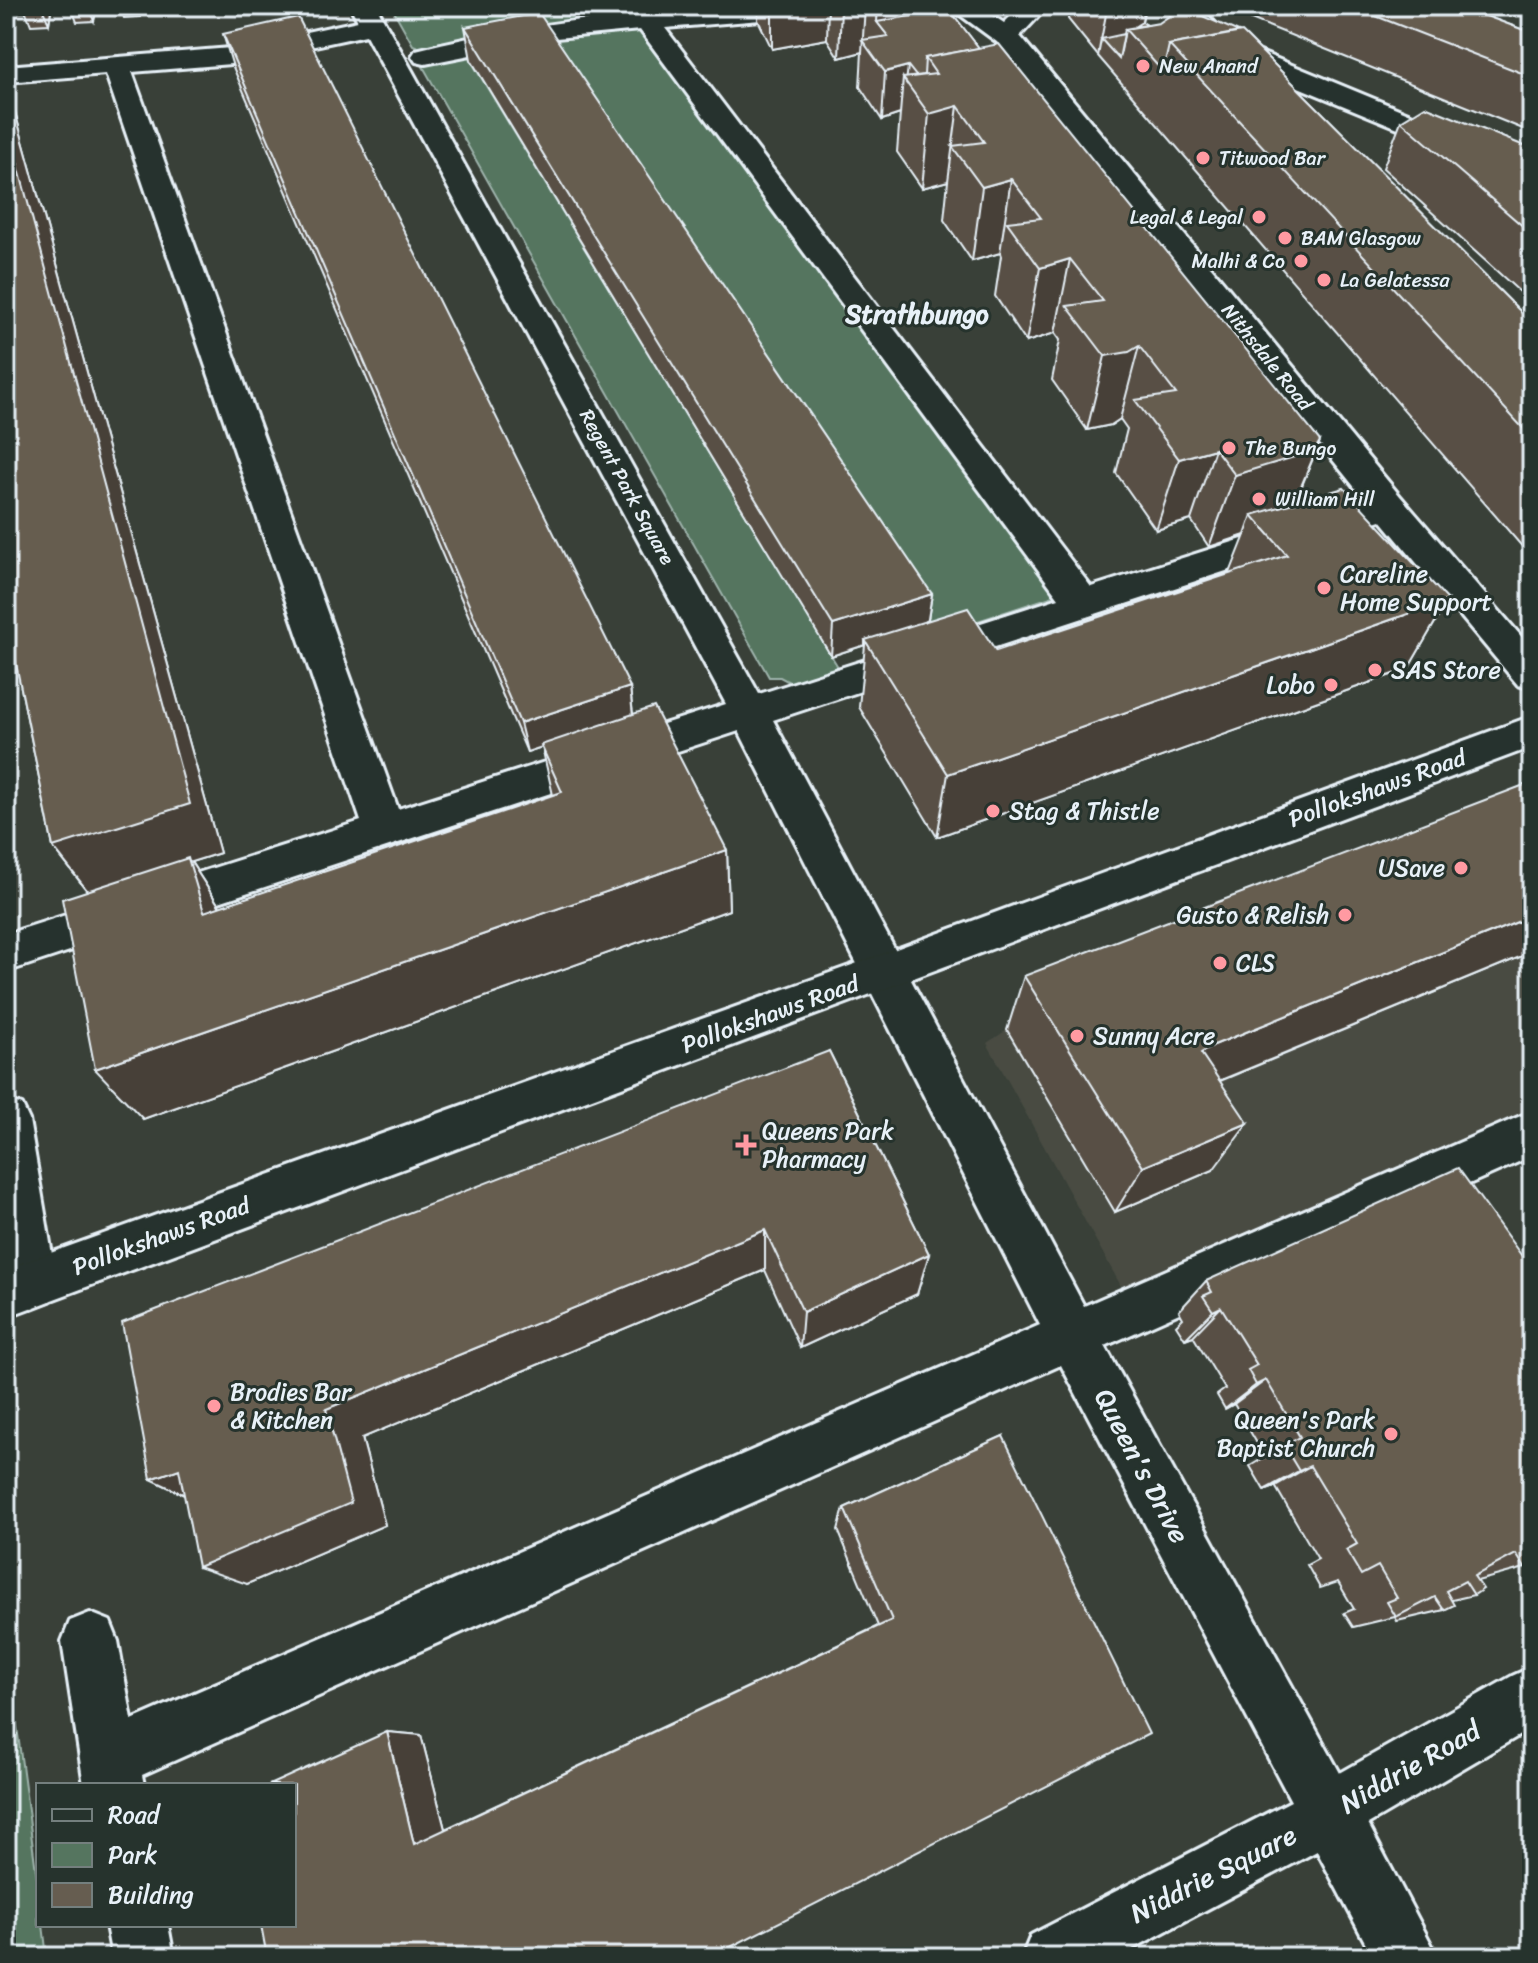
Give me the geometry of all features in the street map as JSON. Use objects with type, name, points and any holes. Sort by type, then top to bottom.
[{"type":"street","points":[[425,56],[556,30],[832,6]]},
{"type":"street","name":"Nithsdale Road","points":[[961,6],[1006,36],[1388,505],[1532,675]]},
{"type":"street","points":[[1006,36],[1035,6]]},
{"type":"street","points":[[1185,6],[1216,39],[1362,116],[1532,174]]},
{"type":"street","points":[[6,74],[231,56],[368,16]]},
{"type":"street","name":"Regent Park Square","points":[[368,16],[749,711],[882,973]]},
{"type":"street","points":[[648,23],[1082,602]]},
{"type":"street","points":[[116,65],[385,830]]},
{"type":"street","points":[[6,953],[1388,505]]},
{"type":"street","name":"Pollokshaws Road","points":[[19,1289],[1532,731]]},
{"type":"street","name":"Queen's Drive","points":[[882,973],[1072,1335],[1407,1957]]},
{"type":"street","points":[[6,1120],[19,1289]]},
{"type":"street","points":[[90,1641],[112,1772],[1072,1335],[1532,1133]]},
{"type":"street","name":"Niddrie Road","points":[[1329,1813],[1532,1696]]},
{"type":"street","name":"Niddrie Square","points":[[1053,1957],[1329,1813]]},
{"type":"street","points":[[137,1927],[143,1957]]},
{"type":"shaded area","points":[[1532,826],[1532,1115],[1141,1281],[1121,1286],[987,1043],[1007,1030]]},
{"type":"green space","points":[[391,6],[778,6],[549,24],[423,49],[413,45]]},
{"type":"green space","points":[[642,29],[1057,595],[935,635],[471,61],[838,667],[791,683],[780,677],[769,677],[421,63],[560,35]]},
{"type":"green space","points":[[6,1686],[14,1704],[36,1871],[36,1927],[43,1927],[47,1957],[6,1957]]},
{"type":"building","points":[[1350,6],[1459,6],[1532,33],[1532,77]]},
{"type":"building","points":[[1182,7],[1239,32],[1169,45],[1163,72],[1125,29],[1159,23]]},
{"type":"building","points":[[949,9],[979,48],[925,58],[924,75],[916,76],[908,66],[885,72],[862,40],[888,36],[877,22]]},
{"type":"building","points":[[539,13],[932,594],[833,625],[465,27]]},
{"type":"building","points":[[298,17],[630,687],[520,723],[223,34]]},
{"type":"building","points":[[1242,32],[1532,323],[1532,438],[1169,45]]},
{"type":"building","points":[[1124,34],[1119,59],[1101,39]]},
{"type":"building","points":[[999,44],[1320,441],[1314,451],[1235,475],[1215,449],[1179,459],[1135,400],[1176,394],[1139,346],[1129,352],[1105,356],[1067,306],[1103,301],[1070,259],[1040,268],[1007,222],[1041,218],[1011,179],[982,187],[952,146],[984,142],[958,106],[929,114],[903,78],[936,74],[925,58]]},
{"type":"building","points":[[1425,106],[1532,149],[1532,234],[1401,121]]},
{"type":"building","points":[[6,121],[190,804],[53,847],[6,614]]},
{"type":"building","points":[[1344,488],[1448,600],[948,774],[865,640],[968,608],[996,651],[1287,555],[1252,515]]},
{"type":"building","points":[[654,707],[727,850],[95,1069],[62,899],[188,858],[204,912],[562,792],[541,745]]},
{"type":"building","points":[[1532,782],[1532,916],[1214,1045],[1201,1053],[1248,1123],[1143,1167],[1024,976]]},
{"type":"building","points":[[829,1051],[929,1254],[803,1312],[765,1230],[326,1409],[351,1503],[198,1567],[179,1469],[151,1479],[122,1323]]},
{"type":"building","name":"Queen's Park Baptist Church","points":[[1458,1168],[1532,1270],[1532,1547],[1529,1548],[1532,1564],[1525,1568],[1516,1554],[1474,1576],[1483,1589],[1474,1595],[1465,1581],[1446,1591],[1454,1605],[1444,1610],[1435,1597],[1396,1617],[1387,1602],[1397,1598],[1378,1566],[1361,1575],[1346,1550],[1357,1544],[1310,1466],[1299,1471],[1284,1446],[1300,1437],[1266,1380],[1256,1385],[1248,1370],[1257,1365],[1221,1307],[1213,1311],[1203,1296],[1212,1292],[1206,1281]]},
{"type":"building","points":[[1003,1436],[1149,1734],[711,1957],[267,1957],[261,1927],[296,1927],[296,1783],[273,1783],[387,1732],[414,1844],[892,1620],[844,1508]]},
{"type":"place","name":"New Anand","points":[[1143,66]]},
{"type":"place","name":"Titwood Bar","points":[[1203,158]]},
{"type":"place","name":"Legal & Legal","points":[[1259,217]]},
{"type":"place","name":"BAM Glasgow","points":[[1285,238]]},
{"type":"place","name":"Malhi & Co","points":[[1301,261]]},
{"type":"place","name":"La Gelatessa","points":[[1324,280]]},
{"type":"place","name":"The Bungo","points":[[1229,448]]},
{"type":"place","name":"William Hill","points":[[1259,499]]},
{"type":"place","name":"Careline Home Support","points":[[1324,588]]},
{"type":"place","name":"SAS Store","points":[[1375,670]]},
{"type":"place","name":"Lobo","points":[[1331,685]]},
{"type":"place","name":"Stag & Thistle","points":[[993,811]]},
{"type":"place","name":"USave","points":[[1461,868]]},
{"type":"place","name":"Gusto & Relish","points":[[1345,915]]},
{"type":"place","name":"CLS","points":[[1220,963]]},
{"type":"place","name":"Sunny Acre","points":[[1077,1036]]},
{"type":"place","name":"Queens Park Pharmacy","points":[[746,1145]]},
{"type":"place","name":"Brodies Bar & Kitchen","points":[[214,1406]]},
{"type":"place","name":"Queen's Park Baptist Church","points":[[1391,1434]]},
{"type":"district","name":"Strathbungo","points":[[917,314]]}]
